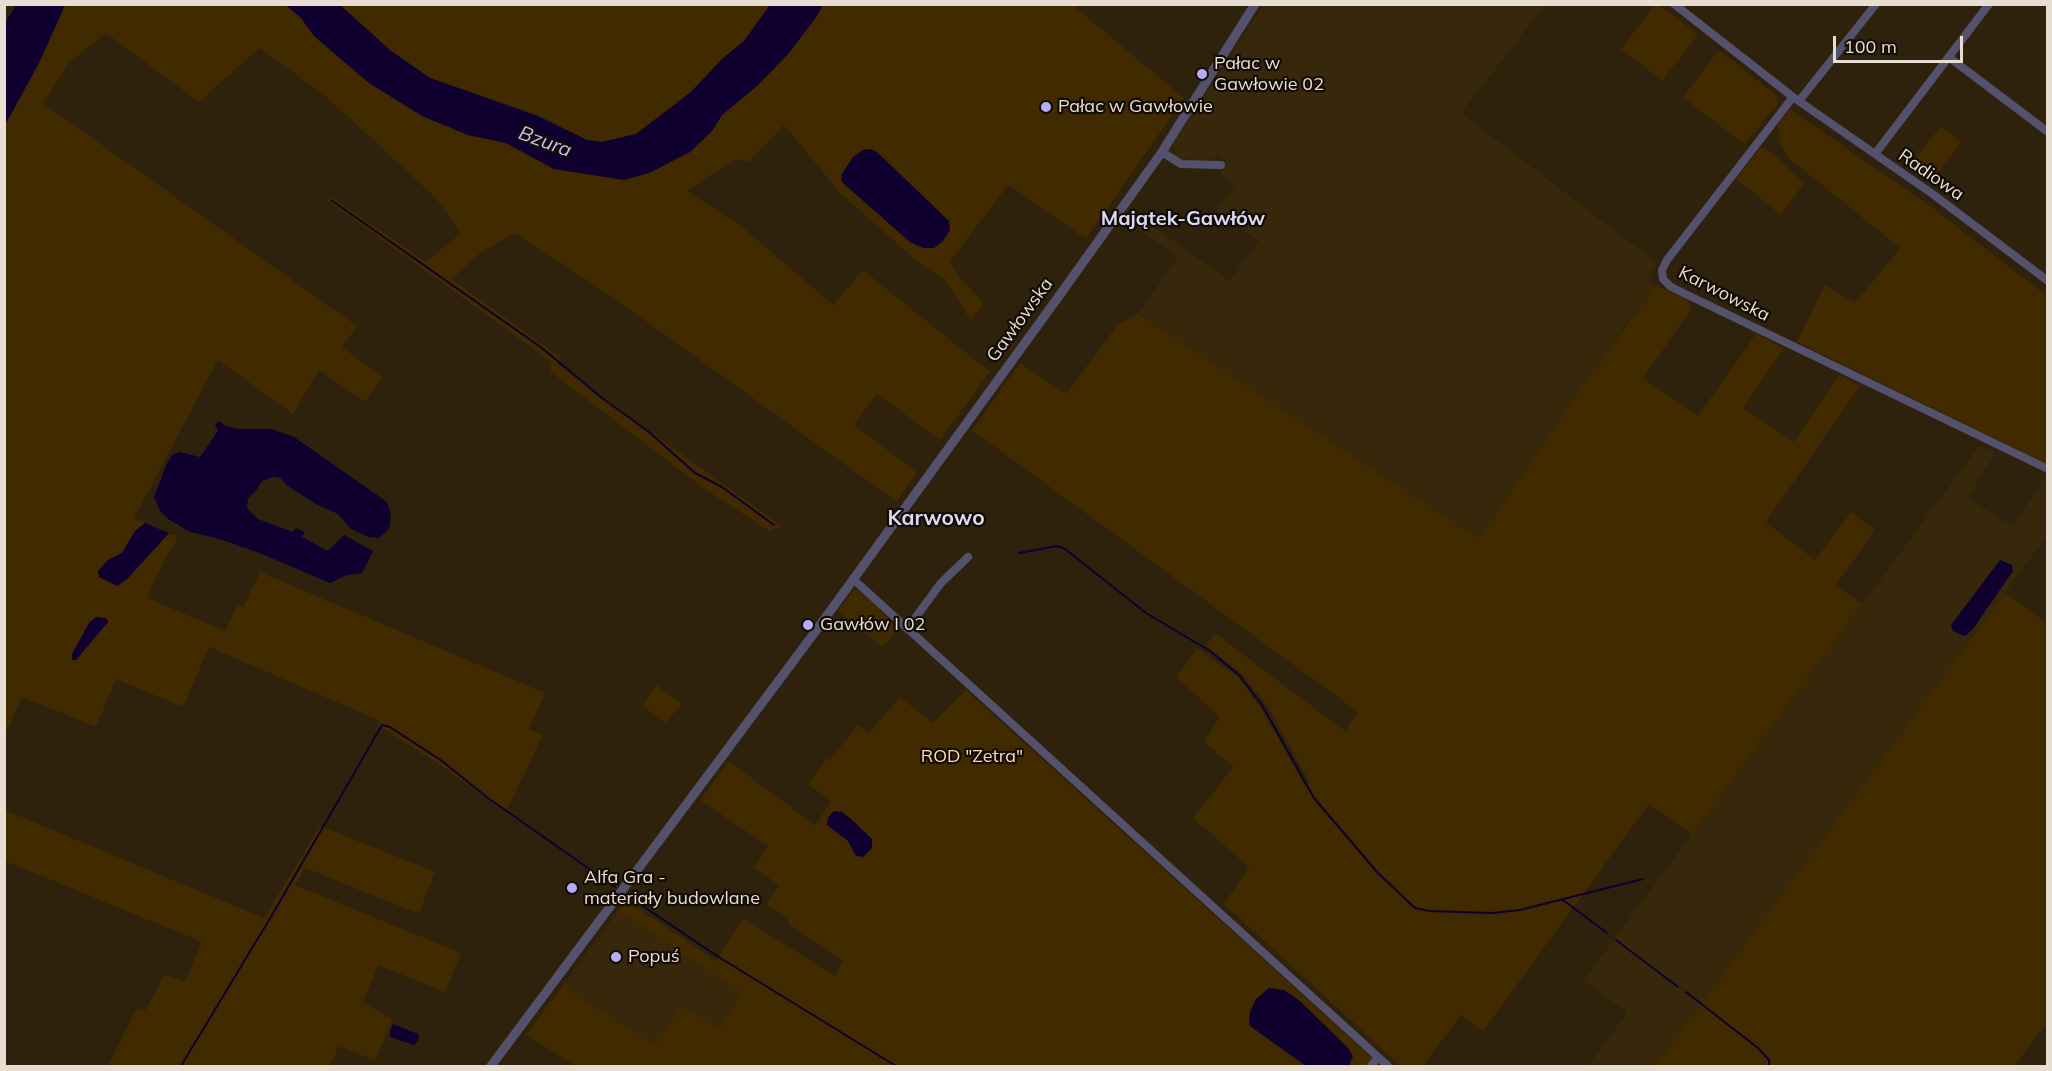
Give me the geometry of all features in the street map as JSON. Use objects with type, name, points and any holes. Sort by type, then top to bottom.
[{"type":"street","name":"Gawłowska","points":[[491,1066],[802,649],[1162,152],[1255,4]]},
{"type":"street","points":[[1674,4],[1796,99],[1876,4]]},
{"type":"street","points":[[1875,154],[1989,4]]},
{"type":"street","points":[[1950,58],[2048,132]]},
{"type":"street","name":"Radiowa","points":[[1796,99],[1934,195],[2048,281]]},
{"type":"street","name":"Karwowska","points":[[1796,99],[1667,260],[1662,270],[1663,279],[1671,287],[2048,469]]},
{"type":"street","points":[[1162,152],[1181,164],[1221,165]]},
{"type":"street","points":[[907,629],[941,583],[968,556]]},
{"type":"street","points":[[853,579],[1388,1066]]},
{"type":"street","points":[[1371,1066],[1377,1057]]},
{"type":"shaded area","points":[[1263,5],[1545,5],[1461,113],[1657,263],[1646,280],[1656,285],[1629,320],[1479,539],[1138,314],[1178,257],[1127,222],[1134,213],[1230,281],[1259,241],[1216,212],[1235,184],[1220,173],[1227,162],[1217,155],[1213,159],[1192,160],[1187,157],[1184,161],[1174,154],[1176,150],[1173,147]]},
{"type":"shaded area","points":[[1980,445],[1995,452],[1968,499],[2013,526],[2045,477],[2047,478],[2047,536],[1655,1066],[1588,1066],[1627,1013],[1584,980]]},
{"type":"shaded area","points":[[624,914],[741,993],[718,1029],[657,1045],[568,990],[566,981],[615,915]]},
{"type":"green space","points":[[65,5],[286,5],[301,18],[314,36],[369,83],[468,135],[506,143],[554,169],[570,171],[649,173],[690,152],[712,131],[722,115],[757,86],[789,53],[823,5],[1073,5],[1184,98],[1086,239],[1008,185],[950,262],[959,277],[984,303],[971,321],[945,279],[918,262],[840,193],[784,125],[748,162],[736,159],[687,191],[740,225],[833,305],[863,270],[990,372],[940,440],[877,394],[854,425],[917,472],[897,502],[622,304],[515,233],[480,253],[452,279],[561,358],[557,364],[781,526],[769,531],[702,487],[551,372],[551,363],[527,344],[327,200],[330,196],[426,262],[461,233],[435,197],[323,94],[259,48],[199,102],[106,33],[70,62],[43,103],[357,326],[342,347],[383,377],[365,402],[319,370],[293,414],[218,360],[134,518],[145,523],[135,531],[122,553],[108,560],[99,577],[118,586],[169,533],[178,537],[147,598],[225,631],[237,605],[243,607],[260,572],[545,693],[529,729],[543,735],[506,812],[446,769],[379,726],[376,719],[209,647],[183,707],[116,679],[96,727],[22,697],[5,735],[5,125],[39,63]]},
{"type":"green space","points":[[340,5],[770,5],[744,41],[722,59],[691,92],[636,134],[602,142],[587,140],[538,116],[430,78],[391,51]]},
{"type":"green space","points":[[1655,5],[1659,5],[1698,34],[1662,81],[1621,49]]},
{"type":"green space","points":[[1719,50],[1776,95],[1778,104],[1744,144],[1683,97]]},
{"type":"green space","points":[[1790,109],[1933,208],[2047,296],[2047,464],[1797,342],[1825,285],[1855,303],[1900,248],[1786,156],[1777,126]]},
{"type":"green space","points":[[1941,126],[1961,142],[1931,181],[1910,165]]},
{"type":"green space","points":[[1761,147],[1772,152],[1804,183],[1781,215],[1736,179]]},
{"type":"green space","points":[[1656,285],[1689,301],[1691,310],[1643,378],[1698,416],[1756,334],[1784,348],[1743,408],[1794,442],[1839,375],[1860,386],[1766,522],[1815,560],[1851,512],[1875,530],[1836,585],[1862,604],[1692,834],[1649,804],[1483,1031],[1461,1015],[1423,1066],[1401,1066],[1224,904],[1249,867],[1193,818],[1233,767],[1204,742],[1220,717],[1176,677],[1197,648],[1239,678],[1264,713],[1305,786],[1309,781],[1268,707],[1241,673],[1206,646],[1215,633],[1345,731],[1358,712],[972,430],[1020,363],[1066,394],[1118,324],[1138,314],[1479,539],[1580,390]]},
{"type":"green space","points":[[854,589],[861,592],[899,629],[882,647],[838,611]]},
{"type":"green space","points":[[2005,593],[2047,623],[2047,1023],[2014,1066],[1655,1066]]},
{"type":"green space","points":[[656,685],[682,703],[666,723],[642,706]]},
{"type":"green space","name":"ROD \"Zetra\"","points":[[966,690],[1372,1058],[1366,1066],[576,1066],[526,1035],[566,981],[568,990],[657,1045],[681,1006],[719,1028],[741,993],[624,914],[615,915],[626,900],[716,961],[743,918],[835,976],[843,961],[788,924],[790,920],[766,904],[779,885],[754,868],[768,846],[700,800],[729,761],[815,825],[831,802],[808,784],[827,758],[830,760],[858,725],[869,733],[900,697],[933,723]]},
{"type":"green space","points":[[5,810],[264,918],[320,826],[435,872],[419,914],[305,868],[295,885],[461,953],[445,992],[378,965],[363,1003],[392,1020],[375,1061],[339,1046],[330,1066],[108,1066],[137,1008],[145,1011],[165,974],[185,982],[202,942],[5,861]]},
{"type":"water","points":[[16,5],[65,5],[39,63],[5,125],[5,23]]},
{"type":"water","name":"Bzura","points":[[286,5],[340,5],[391,51],[430,78],[538,116],[587,140],[602,142],[636,134],[691,92],[722,59],[744,41],[770,5],[823,5],[789,53],[757,86],[722,115],[712,131],[690,152],[649,173],[624,180],[554,169],[506,143],[468,135],[422,116],[369,83],[314,36],[301,18]]},
{"type":"water","points":[[870,149],[877,152],[949,221],[950,230],[943,241],[934,248],[923,248],[910,242],[841,180],[842,174],[853,157],[863,150]]},
{"type":"water","points":[[219,421],[226,426],[238,429],[271,429],[294,437],[387,502],[391,515],[389,529],[379,538],[368,537],[351,529],[338,514],[316,504],[288,486],[280,478],[273,477],[262,481],[248,498],[247,508],[258,519],[293,532],[296,528],[305,532],[302,537],[328,551],[344,535],[373,551],[362,573],[347,575],[330,583],[257,552],[190,532],[168,519],[160,511],[154,497],[172,455],[180,452],[200,457],[218,431],[215,425]]},
{"type":"water","points":[[145,523],[169,533],[128,578],[117,586],[99,577],[98,571],[108,560],[122,553],[135,531]]},
{"type":"water","points":[[2000,560],[2012,565],[2013,571],[1973,629],[1965,636],[1953,631],[1951,625]]},
{"type":"water","points":[[96,617],[106,618],[108,622],[76,660],[72,660],[72,654],[89,623]]},
{"type":"water","points":[[834,811],[842,812],[872,839],[872,848],[863,857],[856,856],[848,841],[827,825],[828,818]]},
{"type":"water","points":[[1269,988],[1284,990],[1300,1001],[1348,1048],[1353,1056],[1349,1066],[1306,1066],[1249,1025],[1250,1012],[1256,999]]},
{"type":"water","points":[[393,1024],[418,1034],[418,1041],[414,1045],[390,1037]]},
{"type":"waterway","points":[[331,200],[542,348],[602,398],[649,432],[695,473],[722,487],[774,525]]},
{"type":"waterway","points":[[1019,553],[1057,546],[1065,549],[1146,613],[1210,651],[1239,675],[1262,705],[1314,798],[1377,872],[1415,908],[1429,911],[1492,913],[1520,910],[1643,879]]},
{"type":"waterway","points":[[181,1066],[382,725],[390,727],[442,761],[488,798],[615,887]]},
{"type":"waterway","points":[[628,896],[717,956],[896,1066]]},
{"type":"waterway","points":[[1563,900],[1607,933]]},
{"type":"waterway","points":[[1616,940],[1678,987]]},
{"type":"waterway","points":[[1686,992],[1758,1048],[1769,1060],[1769,1066]]},
{"type":"place","name":"Pałac w Gawłowie 02","points":[[1202,74]]},
{"type":"place","name":"Pałac w Gawłowie","points":[[1046,107]]},
{"type":"place","name":"Gawłów I 02","points":[[808,625]]},
{"type":"place","name":"Alfa Gra - materiały budowlane","points":[[572,888]]},
{"type":"place","name":"Popuś","points":[[616,957]]},
{"type":"district","name":"Majątek-Gawłów","points":[[1183,219]]},
{"type":"district","name":"Karwowo","points":[[936,519]]}]
